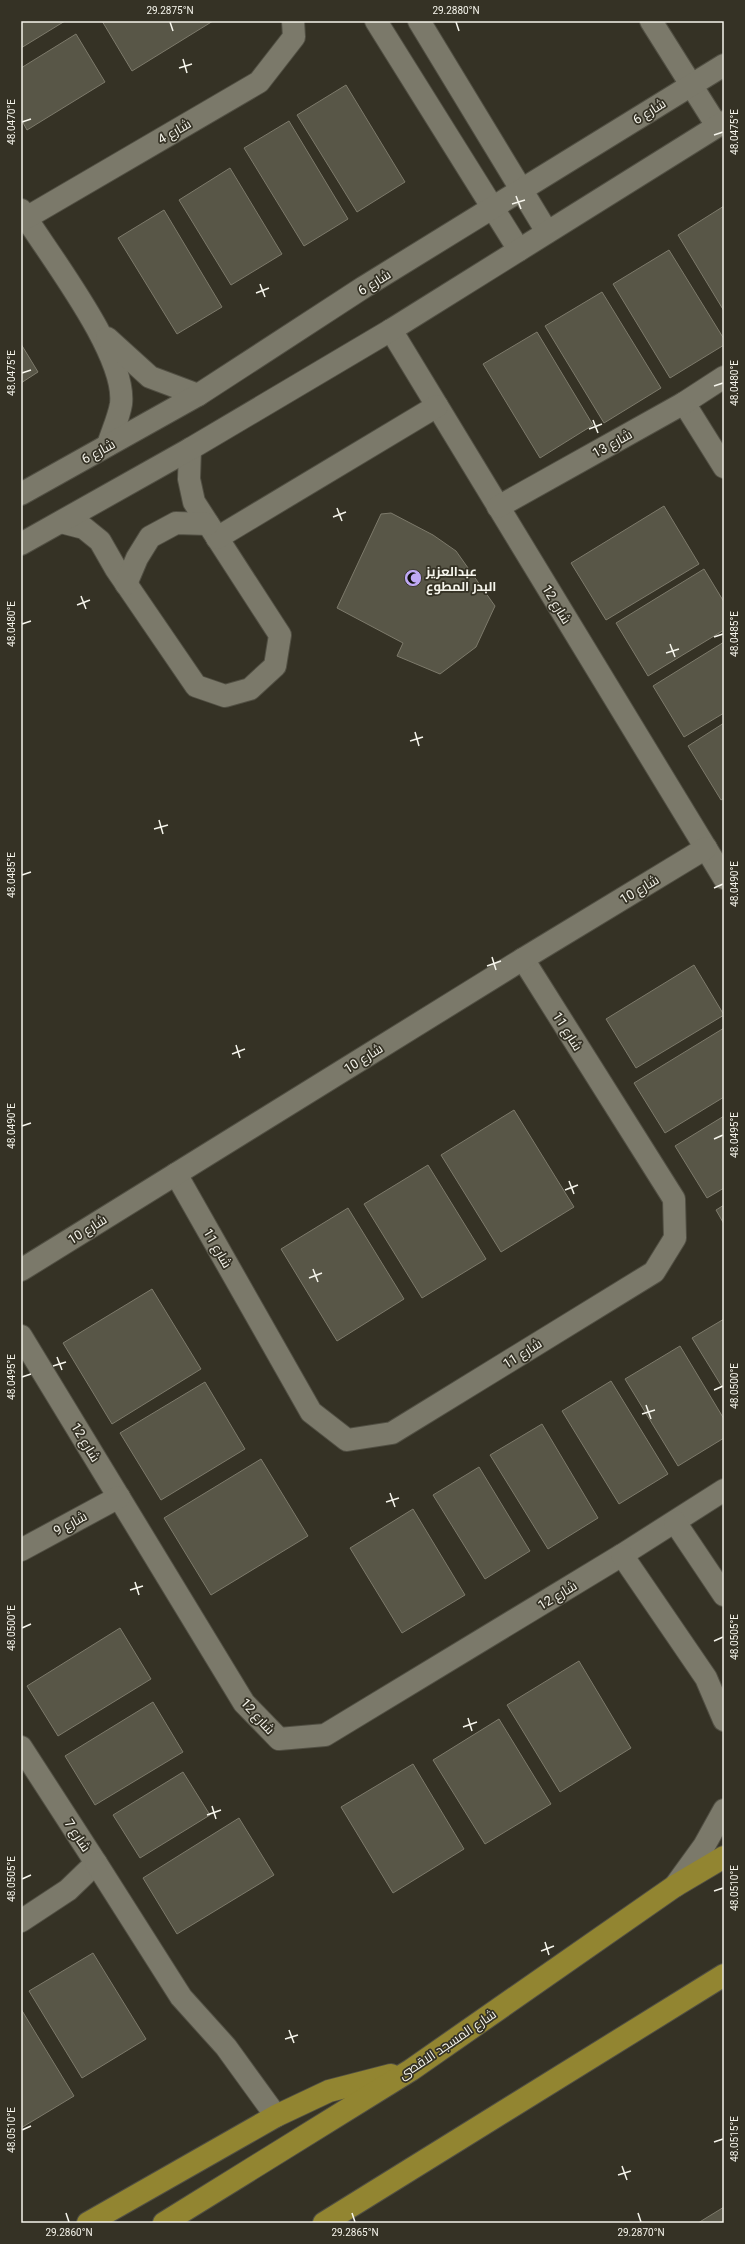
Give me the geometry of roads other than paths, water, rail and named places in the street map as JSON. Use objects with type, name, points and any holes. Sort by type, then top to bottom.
[{"type":"main road","name":"شارع المسجد الاقصى","points":[[164,2223],[411,2070],[674,1886],[724,1857]]},
{"type":"main road","points":[[324,2223],[724,1975]]},
{"type":"main road","points":[[88,2223],[276,2116],[329,2091],[411,2070]]},
{"type":"street","name":"شارع 4","points":[[108,445],[121,403],[118,372],[99,330],[23,214],[259,82],[294,37],[293,21]]},
{"type":"street","points":[[376,21],[519,250]]},
{"type":"street","points":[[419,21],[547,232]]},
{"type":"street","points":[[21,544],[190,449],[390,330],[720,124],[690,86],[651,21]]},
{"type":"street","name":"شارع 6","points":[[21,494],[198,395],[492,208],[724,65]]},
{"type":"street","name":"شارع 4","points":[[99,330],[150,377],[198,395]]},
{"type":"street","name":"شارع 12","points":[[390,330],[724,878]]},
{"type":"street","name":"شارع 13","points":[[498,507],[684,403],[724,378]]},
{"type":"street","points":[[684,403],[724,467]]},
{"type":"street","points":[[126,584],[137,558],[150,537],[176,523],[213,531],[437,406]]},
{"type":"street","points":[[61,522],[84,528],[100,541],[126,584],[196,686],[224,696],[250,689],[275,666],[280,635],[194,502],[189,479],[190,449]]},
{"type":"street","name":"شارع 10","points":[[21,1270],[523,959],[706,848]]},
{"type":"street","name":"شارع 11","points":[[176,1174],[311,1412],[347,1440],[392,1433],[654,1272],[675,1238],[674,1199],[523,959]]},
{"type":"street","name":"شارع 12","points":[[21,1336],[244,1703],[279,1739],[325,1735],[676,1522],[724,1490]]},
{"type":"street","name":"شارع 9","points":[[21,1550],[119,1497]]},
{"type":"street","points":[[676,1522],[724,1595]]},
{"type":"street","points":[[622,1555],[706,1678],[724,1720]]},
{"type":"street","name":"شارع 7","points":[[21,1747],[96,1863],[68,1890],[21,1921]]},
{"type":"street","points":[[674,1886],[704,1846],[724,1810]]},
{"type":"street","points":[[96,1863],[181,1997],[226,2047],[276,2116]]},
{"type":"place","name":"عبدالعزيز البدر المطوع","points":[[413,578]]}]
